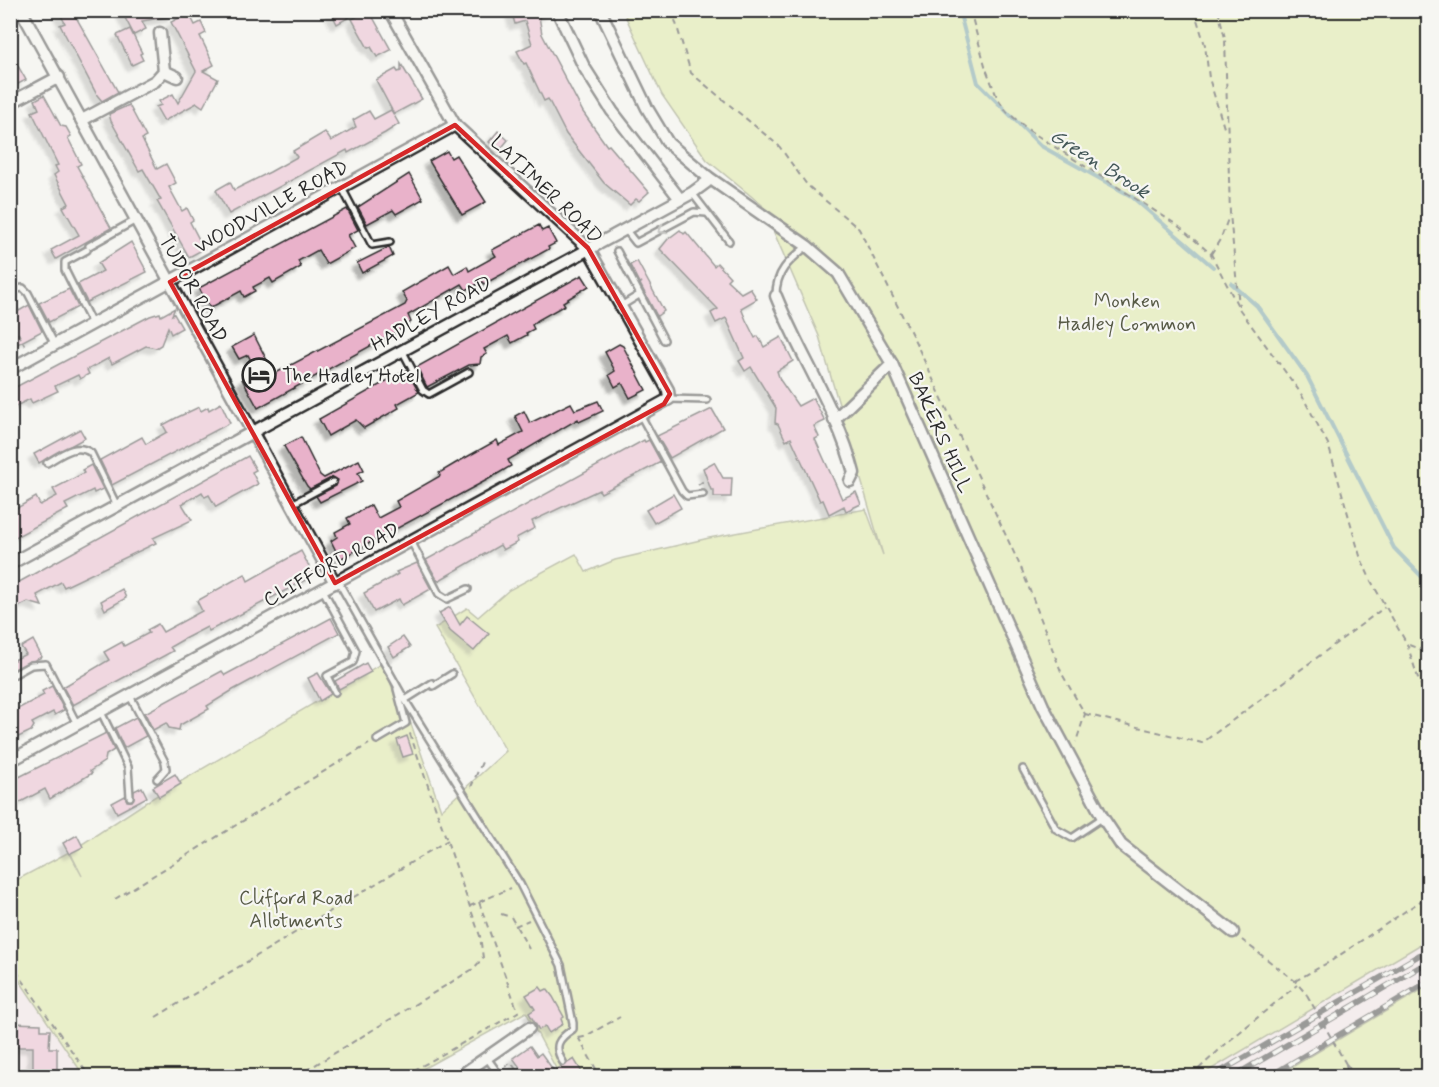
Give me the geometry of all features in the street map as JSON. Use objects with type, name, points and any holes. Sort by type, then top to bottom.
[{"type":"street","name":"TUDOR ROAD","points":[[21,10],[337,582]]},
{"type":"street","name":"LATIMER ROAD","points":[[390,10],[455,125],[588,248],[668,390],[669,399]]},
{"type":"street","points":[[557,10],[584,67],[612,111],[681,199]]},
{"type":"street","name":"BAKERS HILL","points":[[600,10],[661,132],[677,152],[708,177],[807,246],[838,273],[892,364],[1043,706],[1103,818],[1121,845],[1233,932]]},
{"type":"street","points":[[82,120],[155,81],[164,71],[160,33]]},
{"type":"street","points":[[164,71],[177,77]]},
{"type":"street","points":[[10,103],[59,77]]},
{"type":"street","name":"WOODVILLE ROAD","points":[[10,369],[455,125]]},
{"type":"street","name":"HADLEY ROAD","points":[[10,564],[692,193],[707,182],[708,177]]},
{"type":"street","points":[[776,296],[834,420],[854,473],[850,481]]},
{"type":"street","points":[[834,420],[892,364]]},
{"type":"street","name":"CLIFFORD ROAD","points":[[10,761],[669,399]]},
{"type":"street","points":[[460,1077],[528,1028]]},
{"type":"lane","points":[[341,188],[372,245],[390,242]]},
{"type":"lane","points":[[692,193],[729,241]]},
{"type":"lane","points":[[625,229],[636,243],[694,212],[706,213]]},
{"type":"lane","points":[[92,324],[65,270],[65,262],[136,220]]},
{"type":"lane","points":[[776,296],[776,280],[791,259],[807,246]]},
{"type":"lane","points":[[617,251],[664,340]]},
{"type":"lane","points":[[10,290],[23,288],[28,293],[55,345]]},
{"type":"lane","points":[[621,306],[639,295]]},
{"type":"lane","points":[[402,350],[423,390],[429,394],[469,372]]},
{"type":"lane","points":[[669,399],[707,400]]},
{"type":"lane","points":[[640,416],[682,491],[687,496],[703,494]]},
{"type":"lane","points":[[47,463],[75,448],[84,448],[91,453],[117,506]]},
{"type":"lane","points":[[292,504],[333,482]]},
{"type":"lane","points":[[411,541],[439,594],[447,599],[468,589]]},
{"type":"lane","points":[[337,582],[405,700],[520,884],[561,965],[573,1029],[557,1044],[556,1051],[563,1062]]},
{"type":"lane","points":[[323,590],[356,651],[352,662],[327,676],[335,692]]},
{"type":"lane","points":[[11,676],[31,665],[46,663],[77,724]]},
{"type":"lane","points":[[405,700],[432,683],[433,686],[452,674]]},
{"type":"lane","points":[[377,740],[406,723],[396,684]]},
{"type":"lane","points":[[130,696],[165,762],[166,769],[157,779]]},
{"type":"lane","points":[[101,711],[128,767],[130,797]]},
{"type":"lane","points":[[1023,769],[1056,830],[1064,836],[1072,838],[1103,818]]},
{"type":"lane","points":[[487,1058],[500,1077]]},
{"type":"path","points":[[970,10],[986,69],[997,98],[1007,112],[1030,131],[1177,225],[1211,254],[1240,310],[1299,392],[1328,444],[1360,556],[1407,644],[1419,681],[1428,697]]},
{"type":"path","points":[[1194,10],[1205,45],[1209,78],[1227,136]]},
{"type":"path","points":[[1218,10],[1225,38],[1230,214],[1240,310]]},
{"type":"path","points":[[1211,254],[1221,238],[1230,214]]},
{"type":"path","points":[[18,333],[31,358]]},
{"type":"path","points":[[1085,714],[1202,743],[1385,606]]},
{"type":"path","points":[[1407,644],[1428,652]]},
{"type":"path","points":[[297,1077],[479,964],[484,950],[406,723]]},
{"type":"path","points":[[115,898],[377,740]]},
{"type":"path","points":[[467,800],[482,762]]},
{"type":"path","points":[[156,1017],[448,840]]},
{"type":"path","points":[[470,906],[520,884]]},
{"type":"path","points":[[1191,1077],[1296,983],[1428,896]]},
{"type":"path","points":[[404,1077],[518,1012],[478,902]]},
{"type":"path","points":[[501,914],[511,916],[530,950]]},
{"type":"path","points":[[515,926],[536,916]]},
{"type":"path","points":[[1233,932],[1296,983],[1307,995],[1346,1064],[1356,1077]]},
{"type":"path","points":[[10,962],[88,1077]]},
{"type":"path","points":[[579,1038],[620,1017]]},
{"type":"path","points":[[573,1029],[600,1077]]},
{"type":"path","points":[[1346,1064],[1348,1077]]},
{"type":"highlighted area","points":[[455,125],[588,248],[670,394],[664,404],[335,583],[170,282]]},
{"type":"shaded area","points":[[1428,940],[1428,986],[1277,1076],[1200,1076]]},
{"type":"shaded area","points":[[10,968],[44,1017],[84,1076],[11,1076]]},
{"type":"green space","points":[[623,11],[1428,11],[1428,940],[1200,1076],[560,1076],[526,1012],[410,1076],[84,1076],[11,968],[11,883],[69,852],[82,876],[70,852],[151,799],[384,662],[398,706],[404,704],[441,810],[506,751],[435,628],[467,608],[478,617],[509,590],[576,554],[586,572],[615,560],[709,538],[866,509],[883,555],[819,336],[762,205],[707,160],[662,95]]},
{"type":"green space","points":[[1428,986],[1428,1076],[1277,1076]]},
{"type":"building","points":[[58,10],[72,10],[118,92],[102,101],[97,95],[60,25],[65,23]]},
{"type":"building","points":[[121,10],[173,10],[173,16],[142,21],[146,29],[134,35]]},
{"type":"building","points":[[330,10],[362,10],[337,24]]},
{"type":"building","points":[[369,10],[391,50],[377,57],[371,47],[368,48],[352,19]]},
{"type":"building","points":[[511,10],[550,10],[550,13],[539,16],[542,34],[583,112],[607,146],[609,145],[649,192],[639,201],[636,199],[630,205],[604,183],[566,134],[548,99],[544,101],[526,63],[524,64],[517,51],[532,44],[525,21],[515,24]]},
{"type":"building","points":[[189,13],[195,25],[201,22],[206,33],[200,36],[214,65],[203,71],[218,79],[203,107],[197,103],[164,121],[156,107],[161,105],[159,101],[173,94],[178,103],[196,71],[171,22]]},
{"type":"building","points":[[130,29],[143,60],[132,65],[117,35]]},
{"type":"building","points":[[10,52],[26,80],[10,88]]},
{"type":"building","points":[[401,64],[422,99],[394,114],[376,80],[396,69],[398,72],[401,71]]},
{"type":"building","points":[[44,95],[61,126],[66,127],[71,136],[68,138],[81,164],[77,166],[111,228],[56,259],[51,250],[79,235],[63,207],[69,204],[54,175],[58,172],[55,166],[58,165],[32,112],[39,109],[35,100]]},
{"type":"building","points":[[129,105],[146,137],[142,139],[157,169],[166,164],[176,183],[169,187],[182,211],[187,208],[193,220],[190,222],[204,249],[189,257],[157,201],[161,200],[143,169],[139,171],[111,121],[109,114]]},
{"type":"building","points":[[391,110],[399,124],[385,133],[348,153],[347,150],[229,214],[216,190],[230,182],[234,190],[270,172],[297,157],[293,151],[325,132],[331,141],[356,127],[353,120],[369,111],[374,119]]},
{"type":"building","points":[[498,131],[508,140],[499,151],[489,142]]},
{"type":"building","points":[[447,151],[451,158],[456,155],[486,202],[462,215],[429,161]]},
{"type":"building","points":[[409,174],[423,199],[396,214],[393,210],[367,224],[358,207]]},
{"type":"building","points":[[347,209],[358,230],[348,235],[355,248],[326,264],[318,250],[298,261],[301,267],[273,283],[270,278],[253,287],[255,291],[244,297],[241,291],[210,308],[199,288]]},
{"type":"building","points":[[539,225],[542,231],[548,228],[556,243],[548,247],[549,249],[484,284],[482,282],[466,290],[462,284],[408,315],[411,322],[405,327],[258,408],[242,379],[257,372],[248,355],[239,359],[232,347],[254,335],[274,374],[405,305],[407,301],[402,292],[449,265],[454,274],[467,266],[469,271],[496,256],[492,250]]},
{"type":"building","points":[[680,230],[684,234],[686,232],[714,266],[717,263],[730,277],[727,280],[741,293],[750,288],[757,299],[741,308],[755,338],[758,336],[764,347],[781,337],[793,361],[777,371],[780,380],[798,406],[813,398],[825,421],[814,426],[819,437],[815,439],[842,499],[856,492],[861,504],[846,511],[844,506],[829,514],[823,500],[820,501],[791,438],[786,441],[778,424],[775,423],[776,408],[751,367],[745,371],[739,361],[744,358],[726,318],[716,323],[711,313],[718,309],[660,249]]},
{"type":"building","points":[[131,242],[147,272],[87,302],[78,284],[103,271],[98,263]]},
{"type":"building","points":[[389,247],[393,256],[362,273],[357,263]]},
{"type":"building","points":[[637,261],[664,311],[657,316],[640,284],[642,282],[639,283],[630,265]]},
{"type":"building","points":[[582,275],[589,286],[563,302],[565,305],[538,320],[532,325],[534,329],[526,333],[527,335],[512,343],[508,336],[484,349],[487,354],[481,357],[480,364],[469,365],[427,387],[417,367]]},
{"type":"building","points":[[69,289],[78,307],[49,322],[39,303]]},
{"type":"building","points":[[10,295],[19,311],[29,305],[42,331],[10,348]]},
{"type":"building","points":[[175,308],[172,315],[174,314],[182,328],[171,334],[168,327],[161,345],[156,348],[146,346],[112,364],[109,358],[87,370],[89,374],[80,379],[78,375],[55,386],[58,391],[32,403],[30,399],[10,409],[10,390],[150,316],[160,313],[161,316]]},
{"type":"building","points":[[619,344],[623,346],[646,390],[630,398],[622,383],[615,387],[609,375],[615,371],[605,352]]},
{"type":"building","points":[[406,370],[419,392],[397,404],[399,408],[364,428],[356,420],[328,436],[319,419]]},
{"type":"building","points":[[598,401],[603,411],[579,422],[578,419],[508,460],[511,466],[340,559],[331,541],[337,537],[335,532],[350,524],[347,518],[371,505],[378,518],[399,507],[396,501],[440,476],[439,473],[497,440],[499,445],[523,432],[515,416],[524,411],[530,423],[571,403],[575,410]]},
{"type":"building","points":[[221,403],[230,423],[112,485],[100,460],[142,437],[146,444],[167,432],[163,425],[199,407],[201,411],[208,407],[209,410]]},
{"type":"building","points":[[712,409],[723,428],[670,458],[657,436]]},
{"type":"building","points":[[80,429],[85,438],[39,463],[34,454]]},
{"type":"building","points":[[301,437],[320,475],[324,478],[359,460],[364,470],[358,473],[362,481],[320,502],[316,496],[336,486],[338,480],[333,477],[310,489],[307,486],[284,446]]},
{"type":"building","points":[[644,440],[645,442],[649,440],[661,462],[601,493],[599,490],[532,521],[535,528],[516,538],[518,542],[503,550],[500,545],[438,581],[426,560]]},
{"type":"building","points":[[248,456],[256,470],[252,472],[258,484],[216,507],[209,495],[205,497],[202,492],[182,504],[192,520],[153,538],[156,543],[64,587],[61,582],[37,595],[42,606],[28,602],[10,611],[10,587]]},
{"type":"building","points":[[714,462],[723,478],[732,478],[731,497],[714,497],[714,490],[711,490],[703,468]]},
{"type":"building","points":[[91,465],[103,489],[94,493],[93,490],[65,504],[68,509],[10,540],[10,512],[36,497],[40,505],[57,496],[53,489],[84,473],[82,470]]},
{"type":"building","points":[[673,494],[681,508],[654,523],[646,510]]},
{"type":"building","points":[[301,551],[313,574],[311,577],[209,631],[207,627],[184,639],[170,647],[173,651],[73,705],[63,687],[109,660],[104,652],[122,642],[124,646],[149,633],[147,630],[158,624],[163,632],[202,611],[197,601],[245,574],[248,581]]},
{"type":"building","points":[[417,563],[431,589],[402,605],[399,599],[374,612],[364,593],[398,574],[396,572]]},
{"type":"building","points":[[122,589],[126,598],[105,610],[101,601]]},
{"type":"building","points":[[450,607],[460,625],[467,616],[489,634],[474,651],[450,631],[439,613]]},
{"type":"building","points":[[331,618],[339,633],[233,690],[207,706],[209,709],[180,725],[179,730],[169,728],[166,723],[153,730],[145,713],[222,671],[225,675]]},
{"type":"building","points":[[403,637],[410,647],[394,657],[388,647]]},
{"type":"building","points":[[33,640],[42,657],[10,671],[10,662],[26,654],[21,647]]},
{"type":"building","points":[[366,663],[371,672],[339,689],[335,681]]},
{"type":"building","points":[[318,673],[331,694],[320,701],[308,678]]},
{"type":"building","points":[[52,686],[64,710],[55,715],[53,712],[32,723],[34,726],[31,731],[10,741],[10,713],[44,695],[42,691]]},
{"type":"building","points":[[136,717],[146,736],[124,748],[115,728]]},
{"type":"building","points":[[106,733],[114,750],[106,755],[105,761],[90,771],[92,773],[50,799],[45,789],[15,805],[10,797],[10,768],[17,778]]},
{"type":"building","points":[[407,736],[413,754],[403,757],[397,740]]},
{"type":"building","points":[[175,774],[181,784],[159,797],[153,787]]},
{"type":"building","points":[[142,787],[147,797],[117,813],[112,803],[125,796],[127,801],[132,801],[134,791]]},
{"type":"building","points":[[77,835],[83,847],[69,854],[63,843]]},
{"type":"building","points":[[540,987],[543,991],[547,989],[564,1017],[561,1019],[563,1024],[549,1033],[545,1026],[539,1030],[529,1013],[535,1009],[526,995]]},
{"type":"building","points":[[13,1023],[41,1024],[41,1030],[50,1030],[49,1048],[57,1048],[57,1077],[33,1077],[33,1047],[10,1047]]},
{"type":"building","points":[[530,1046],[537,1056],[541,1053],[554,1071],[574,1059],[585,1077],[527,1077],[513,1058]]},
{"type":"waterway","name":"Green Brook","points":[[959,10],[978,83],[1041,146],[1131,196],[1213,267]]},
{"type":"waterway","name":"Green Brook","points":[[1231,283],[1257,306],[1307,376],[1394,548],[1428,583]]},
{"type":"railway","points":[[1213,1076],[1428,950]]},
{"type":"railway","points":[[1234,1076],[1428,962]]},
{"type":"railway","points":[[1270,1076],[1428,982]]},
{"type":"place","name":"The Hadley Hotel","points":[[259,375]]},
{"type":"park label","name":"Monken Hadley Common","points":[[1127,312]]},
{"type":"park label","name":"Clifford Road Allotments","points":[[296,908]]}]
